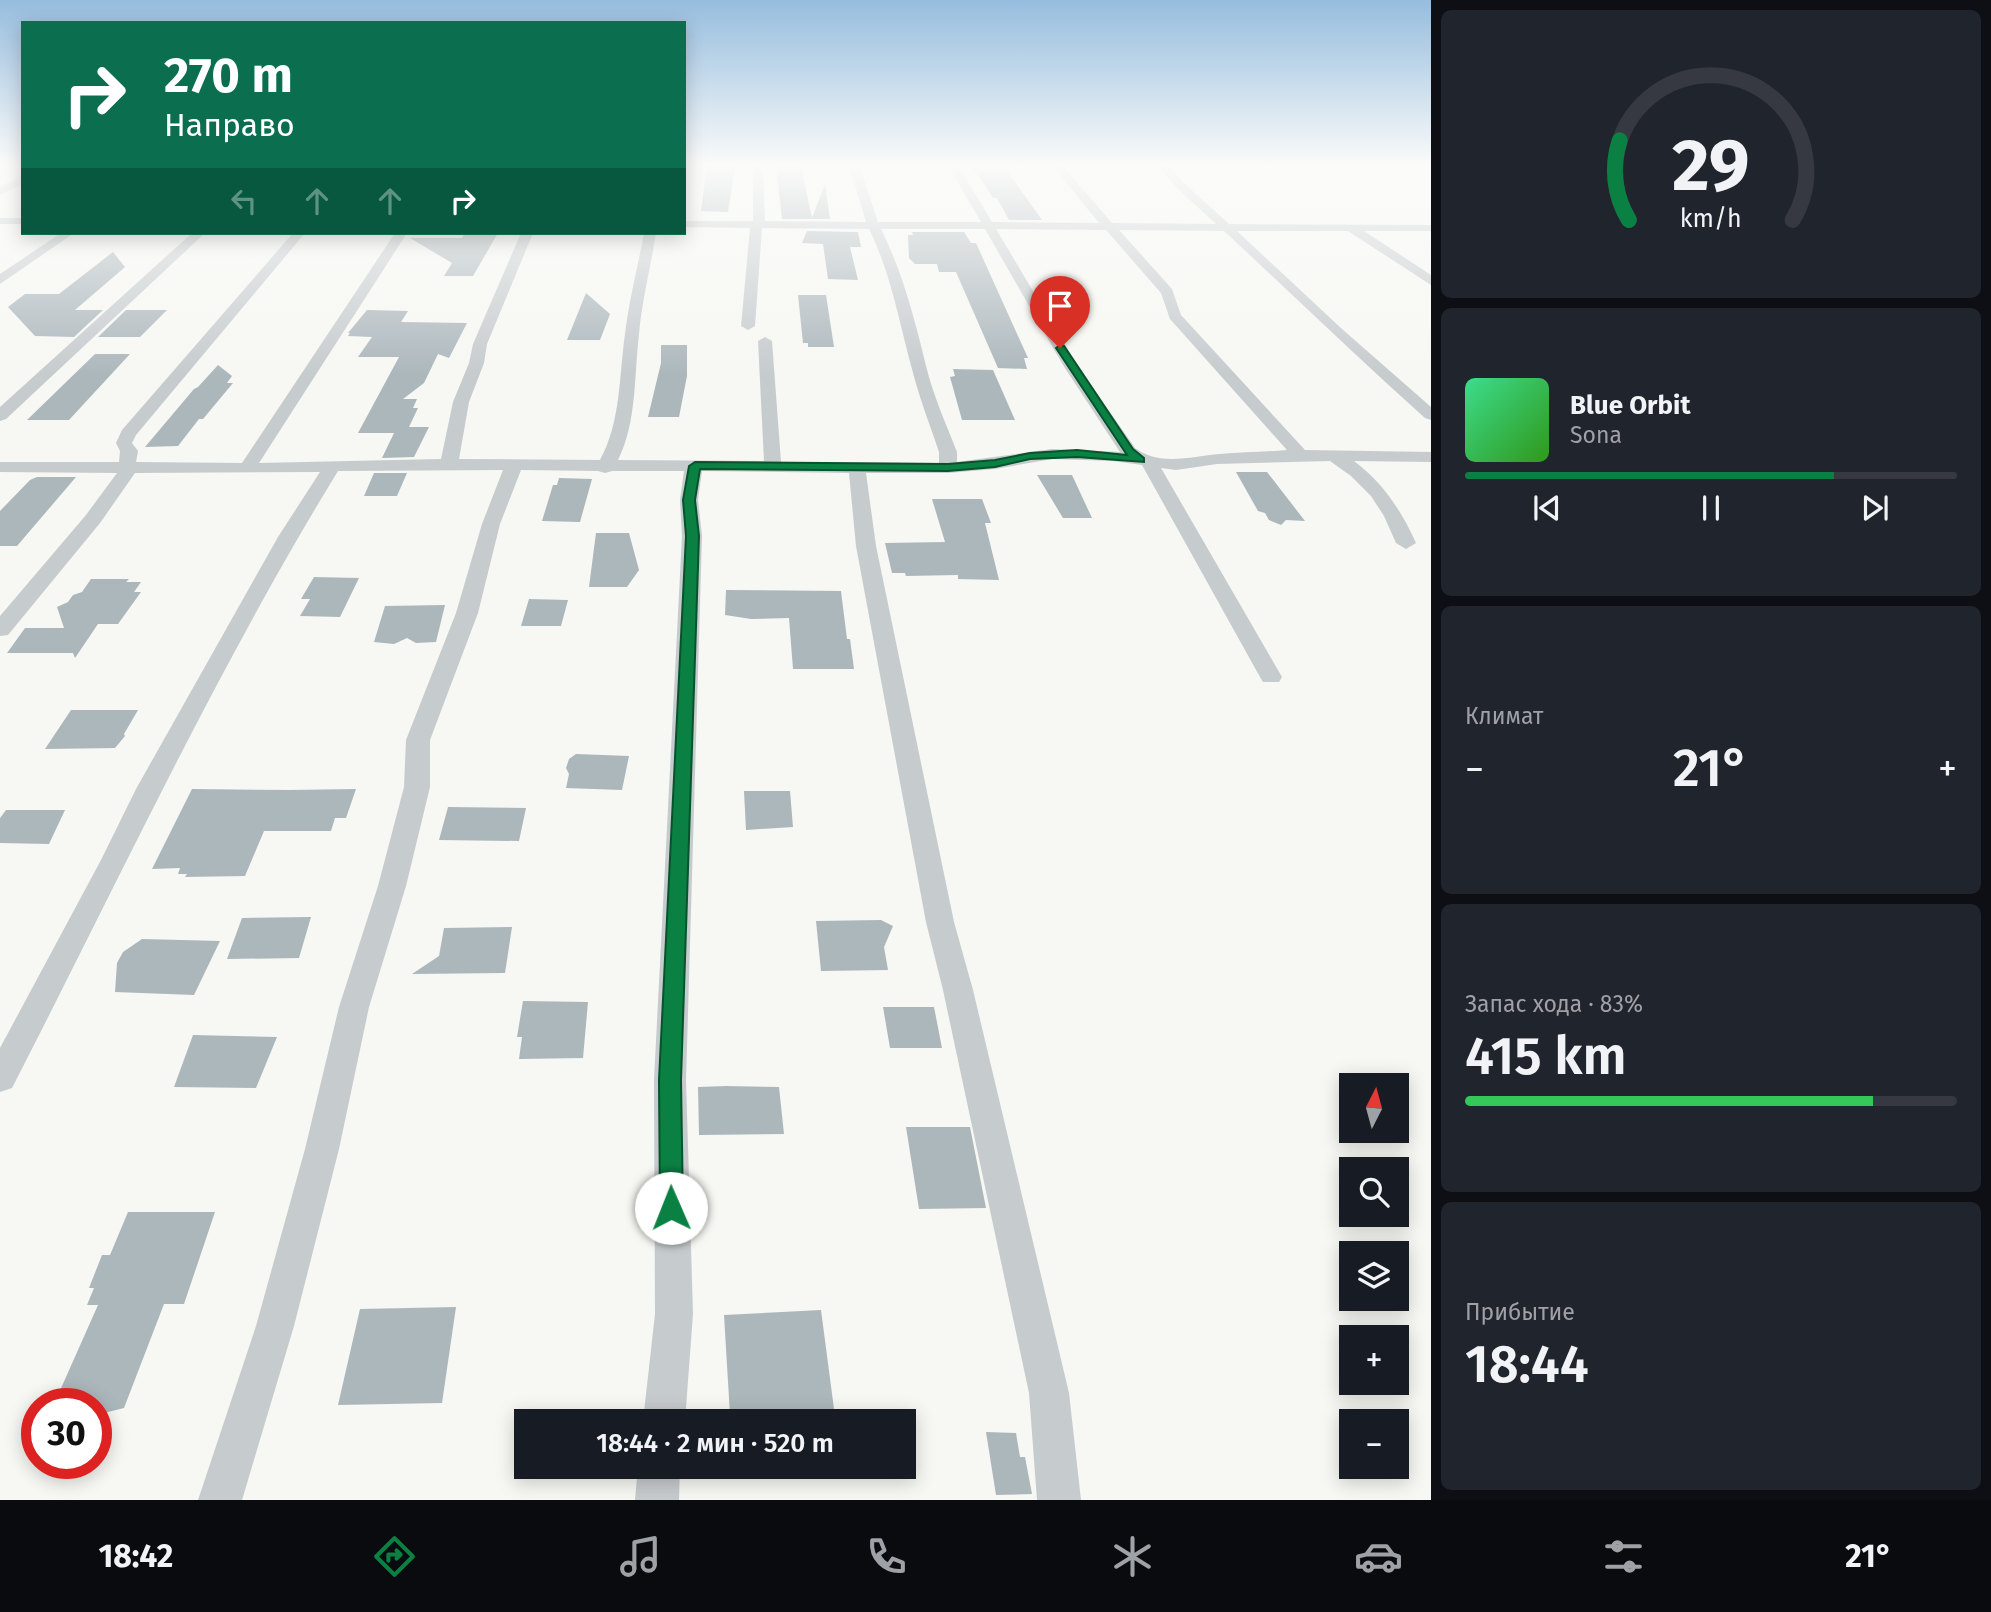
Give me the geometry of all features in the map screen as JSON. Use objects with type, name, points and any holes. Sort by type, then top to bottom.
[{"type":"street","points":[[0,280],[65,235]]},
{"type":"street","points":[[0,416],[197,235]]},
{"type":"street","points":[[0,630],[93,519],[129,466],[129,451],[124,443],[128,434],[297,235]]},
{"type":"street","points":[[247,468],[331,337],[391,253],[400,235]]},
{"type":"street","points":[[449,465],[464,391],[480,353],[480,344],[526,235]]},
{"type":"street","points":[[605,468],[618,443],[623,422],[632,331],[650,235]]},
{"type":"street","points":[[748,326],[756,235]]},
{"type":"street","points":[[878,235],[948,452],[948,467]]},
{"type":"street","points":[[993,235],[1070,365],[1129,452],[1145,461],[1270,677]]},
{"type":"street","points":[[1116,235],[1167,292],[1175,316],[1300,455]]},
{"type":"street","points":[[1235,235],[1431,415]]},
{"type":"street","points":[[1362,235],[1431,281]]},
{"type":"street","points":[[765,341],[773,467]]},
{"type":"street","points":[[0,467],[247,468],[333,464],[605,468],[948,467],[1077,453],[1196,464],[1217,459],[1300,455],[1431,457]]},
{"type":"street","points":[[1333,455],[1364,475],[1376,489],[1398,520],[1406,543]]},
{"type":"street","points":[[0,1079],[155,778],[288,537],[333,464]]},
{"type":"street","points":[[665,1409],[674,1314],[670,1080],[692,536],[689,500],[695,466]]},
{"type":"street","points":[[220,1500],[279,1313],[322,1149],[354,1007],[391,886],[417,787],[418,740],[467,613],[491,524],[513,467]]},
{"type":"street","points":[[858,467],[866,546],[940,922],[958,990],[1049,1392],[1059,1500]]},
{"type":"street","points":[[657,1500],[658,1479]]},
{"type":"building","points":[[464,235],[497,235],[473,276],[444,276],[452,263],[410,238],[462,238]]},
{"type":"building","points":[[805,235],[859,235],[861,247],[850,247],[858,280],[828,279],[823,244],[802,243]]},
{"type":"building","points":[[908,235],[966,235],[971,243],[976,243],[1028,358],[1024,358],[1027,369],[998,368],[956,272],[939,272],[937,264],[915,264],[909,258]]},
{"type":"building","points":[[113,252],[125,267],[75,310],[103,310],[74,337],[35,336],[8,307],[25,294],[59,294]]},
{"type":"building","points":[[586,293],[610,314],[600,340],[567,340]]},
{"type":"building","points":[[798,295],[826,295],[834,347],[808,347],[808,343],[803,343]]},
{"type":"building","points":[[126,310],[167,310],[140,337],[98,337]]},
{"type":"building","points":[[367,310],[408,311],[401,322],[467,323],[449,358],[438,354],[424,383],[403,399],[417,399],[413,408],[418,408],[409,427],[429,427],[414,457],[382,458],[394,433],[358,433],[399,357],[358,357],[372,337],[348,336],[348,333]]},
{"type":"building","points":[[661,345],[687,345],[687,376],[679,417],[648,417],[661,363]]},
{"type":"building","points":[[95,354],[130,354],[69,420],[27,420]]},
{"type":"building","points":[[218,365],[232,376],[227,383],[233,383],[203,419],[199,419],[178,446],[145,447],[194,389]]},
{"type":"building","points":[[953,369],[993,370],[1015,420],[962,420],[950,377],[955,376]]},
{"type":"building","points":[[1236,472],[1267,472],[1305,521],[1286,520],[1281,525],[1269,520],[1265,513],[1258,511]]},
{"type":"building","points":[[374,473],[407,473],[397,496],[364,496]]},
{"type":"building","points":[[1037,475],[1072,475],[1092,518],[1063,518]]},
{"type":"building","points":[[37,477],[76,477],[17,546],[0,546],[0,511],[30,480]]},
{"type":"building","points":[[559,478],[592,479],[580,522],[542,521],[553,485],[557,485]]},
{"type":"building","points":[[932,499],[982,499],[991,523],[985,523],[999,580],[958,579],[958,575],[906,576],[905,573],[892,573],[885,543],[945,542]]},
{"type":"building","points":[[596,533],[629,533],[639,570],[627,587],[589,587]]},
{"type":"building","points":[[314,577],[359,578],[340,617],[300,616],[310,599],[301,599]]},
{"type":"building","points":[[91,579],[129,579],[126,582],[141,582],[134,592],[141,592],[118,624],[98,624],[75,658],[73,653],[7,653],[25,628],[64,628],[57,607],[82,592]]},
{"type":"building","points":[[726,590],[841,591],[854,669],[793,669],[789,618],[751,619],[725,615]]},
{"type":"building","points":[[529,599],[568,600],[561,626],[521,626]]},
{"type":"building","points":[[445,605],[436,642],[416,643],[407,638],[394,644],[374,642],[385,606]]},
{"type":"building","points":[[71,710],[138,710],[125,736],[115,748],[45,749]]},
{"type":"building","points":[[576,754],[629,756],[622,790],[566,788],[569,774],[566,768],[569,759]]},
{"type":"building","points":[[192,789],[356,789],[346,818],[335,818],[331,831],[264,831],[245,876],[185,877],[187,874],[178,874],[180,868],[152,869]]},
{"type":"building","points":[[744,791],[790,791],[793,827],[746,830]]},
{"type":"building","points":[[448,807],[526,808],[519,841],[439,840]]},
{"type":"building","points":[[6,810],[65,810],[49,844],[0,843],[0,818]]},
{"type":"building","points":[[311,917],[299,958],[227,959],[242,918]]},
{"type":"building","points":[[881,920],[893,926],[884,947],[888,970],[821,971],[816,921]]},
{"type":"building","points":[[512,927],[505,973],[412,974],[439,956],[444,928]]},
{"type":"building","points":[[142,939],[220,941],[194,995],[115,992],[117,963],[123,952]]},
{"type":"building","points":[[523,1001],[588,1002],[583,1058],[519,1059],[522,1037],[517,1037]]},
{"type":"building","points":[[883,1007],[934,1007],[942,1048],[890,1048]]},
{"type":"building","points":[[193,1035],[277,1037],[256,1088],[174,1087]]},
{"type":"building","points":[[698,1087],[779,1087],[784,1134],[699,1135]]},
{"type":"building","points":[[906,1127],[970,1127],[986,1208],[919,1209]]},
{"type":"building","points":[[128,1212],[215,1212],[184,1304],[164,1304],[124,1408],[112,1411],[112,1388],[61,1388],[98,1305],[87,1305],[94,1288],[89,1288],[102,1255],[110,1255]]},
{"type":"building","points":[[456,1307],[442,1403],[338,1405],[360,1309]]},
{"type":"building","points":[[821,1310],[834,1409],[730,1409],[724,1315]]},
{"type":"building","points":[[986,1432],[1016,1433],[1020,1457],[1025,1457],[1032,1494],[996,1495]]},
{"type":"route","points":[[671,1208],[670,1080],[692,536],[689,500],[695,466],[948,467],[1077,453],[1140,460],[1129,452],[1060,348]]}]
